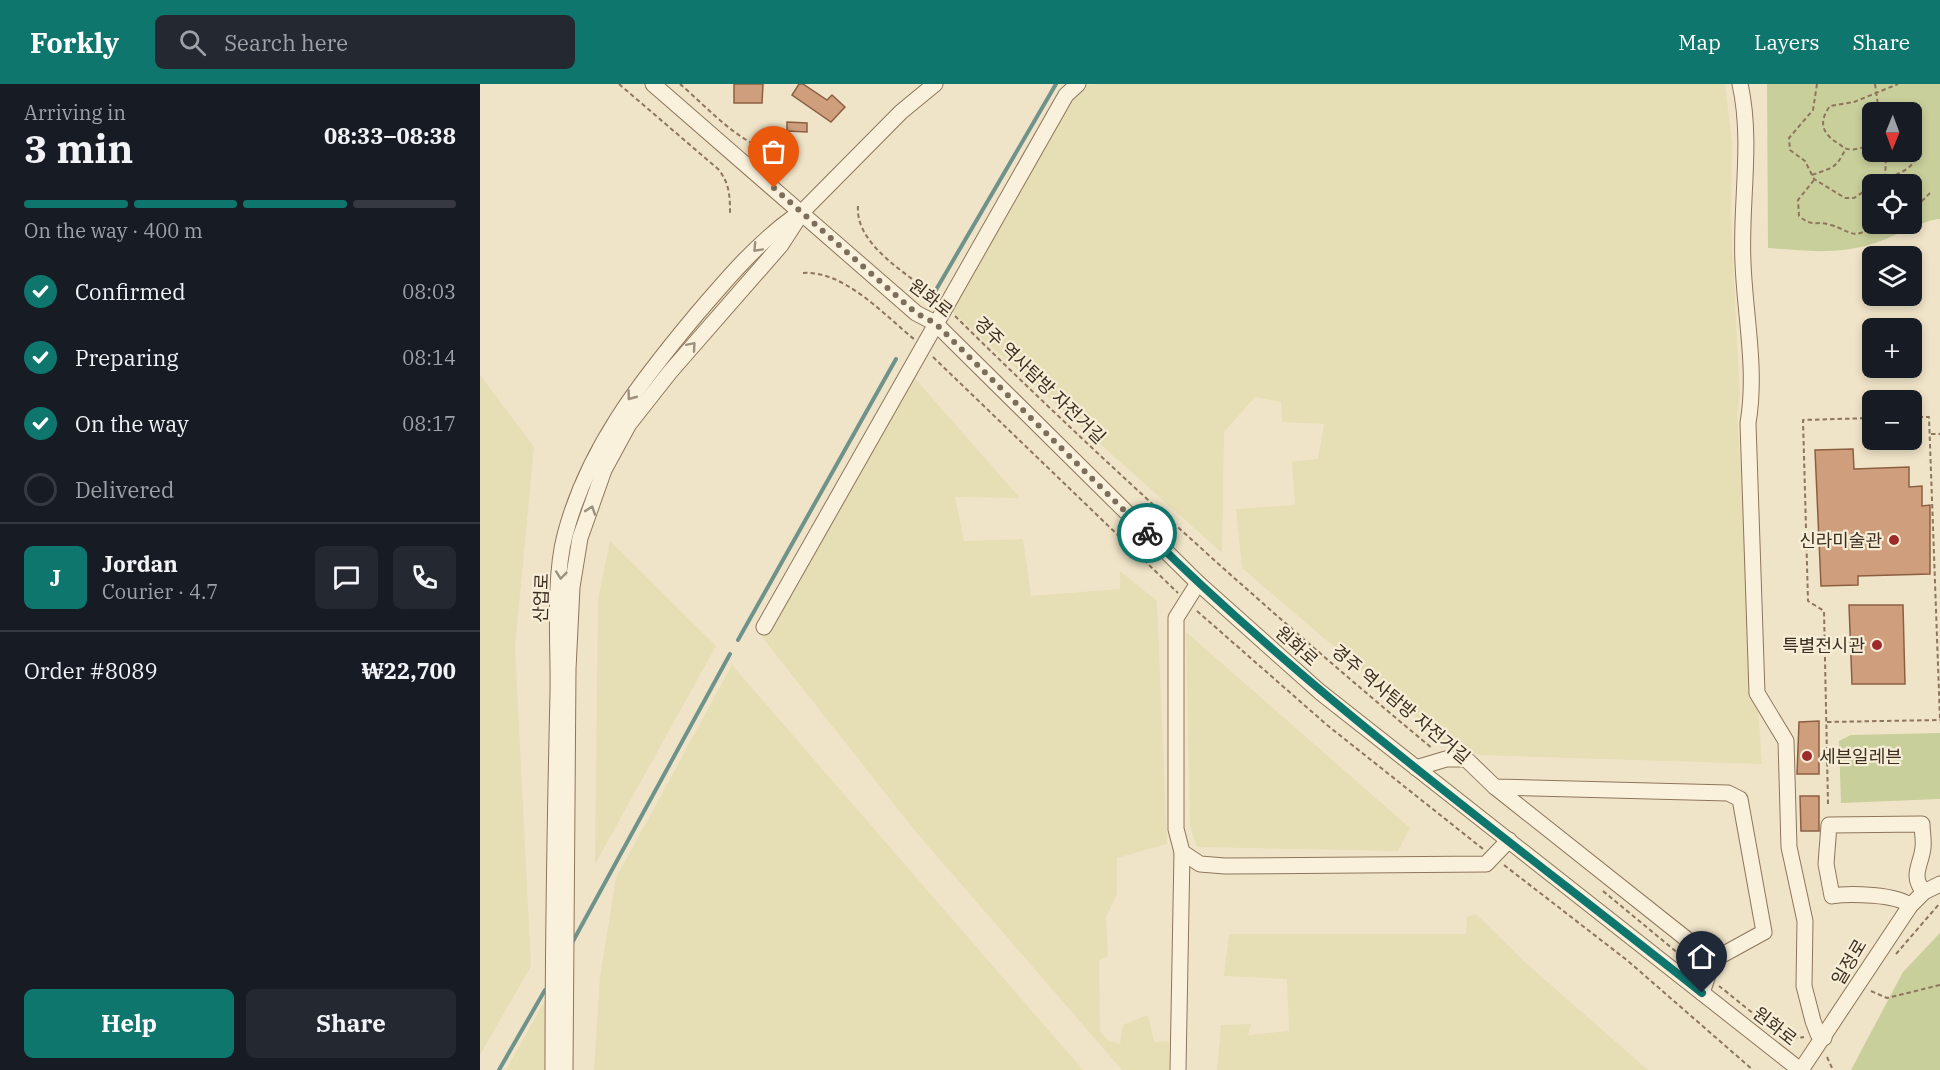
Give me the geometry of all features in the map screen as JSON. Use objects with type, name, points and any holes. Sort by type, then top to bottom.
[{"type":"street","points":[[653,84],[803,211],[901,112],[935,84]]},
{"type":"street","points":[[764,627],[1066,95],[1078,84]]},
{"type":"street","points":[[1740,84],[1745,134],[1743,263],[1753,395],[1748,423],[1757,693],[1786,741],[1789,847],[1805,921],[1804,986],[1821,1036]]},
{"type":"street","name":"원화로","points":[[803,211],[916,313],[935,323],[1198,583],[1320,692],[1801,1070]]},
{"type":"street","name":"산업로","points":[[553,1070],[555,811],[560,586],[564,537],[581,489],[604,437],[628,401],[717,291],[769,234],[803,211]]},
{"type":"street","name":"산업로","points":[[565,1070],[568,669],[572,587],[580,538],[604,470],[629,424],[670,372],[781,245],[803,211]]},
{"type":"street","points":[[1178,1070],[1182,852],[1176,829],[1176,618],[1198,583]]},
{"type":"street","points":[[1416,768],[1446,759],[1466,759],[1495,787],[1713,960]]},
{"type":"street","points":[[1495,787],[1728,793],[1740,799],[1764,932],[1713,960],[1702,993]]},
{"type":"street","points":[[1910,906],[1906,901],[1885,897],[1832,896],[1826,864],[1829,825],[1922,824],[1923,849],[1915,869],[1920,887],[1924,892]]},
{"type":"street","points":[[1182,852],[1200,864],[1225,866],[1486,864],[1509,840]]},
{"type":"street","name":"일정로","points":[[1801,1070],[1821,1036],[1910,906],[1924,892],[1940,884]]},
{"type":"path","points":[[619,84],[718,169],[724,177],[730,195],[730,214]]},
{"type":"path","points":[[680,84],[757,147],[783,154],[795,153]]},
{"type":"path","points":[[1817,84],[1813,110],[1789,138],[1790,150],[1805,161],[1814,179],[1845,198],[1854,198],[1862,193]]},
{"type":"path","points":[[1875,84],[1878,102]]},
{"type":"path","points":[[1862,147],[1846,148],[1826,135],[1821,123],[1823,114],[1830,106],[1854,102],[1898,84]]},
{"type":"path","points":[[1812,175],[1830,170],[1838,164],[1846,148]]},
{"type":"path","points":[[1900,174],[1904,173],[1913,162]]},
{"type":"path","points":[[1814,179],[1798,200],[1799,216],[1812,225],[1832,225],[1848,234],[1862,232]]},
{"type":"path","points":[[1922,201],[1930,193]]},
{"type":"path","name":"경주 역사탐방 자전거길","points":[[858,206],[857,219],[868,241],[945,305],[1073,432],[1228,574],[1446,759]]},
{"type":"path","points":[[1827,722],[1940,720],[1929,417],[1922,417]]},
{"type":"path","points":[[1828,804],[1824,611],[1808,601],[1803,420],[1862,418]]},
{"type":"path","points":[[1930,434],[1940,434]]},
{"type":"path","points":[[1935,575],[1940,575]]},
{"type":"path","points":[[1596,886],[1707,977],[1780,1032],[1796,1040],[1821,1036]]},
{"type":"path","points":[[1867,989],[1887,998],[1940,985]]},
{"type":"shaded area","points":[[1100,84],[1725,84],[1732,142],[1731,224],[1740,396],[1737,416],[1762,764],[1479,755],[1448,744],[1242,568],[1236,509],[1295,505],[1292,462],[1318,459],[1324,424],[1282,422],[1281,402],[1255,397],[1224,432],[1222,553],[945,305],[1077,86]]},
{"type":"shaded area","points":[[911,374],[1020,498],[955,497],[964,541],[1023,539],[1031,596],[1120,589],[1120,571],[1157,601],[1167,844],[1117,858],[1117,894],[1106,917],[1108,956],[1099,961],[1100,1031],[1108,1040],[1120,1044],[1123,1025],[1148,1015],[1154,1042],[1169,1041],[1169,1070],[1122,1070],[916,832],[762,637]]},
{"type":"shaded area","points":[[480,375],[534,447],[515,647],[531,966],[480,1055]]},
{"type":"shaded area","points":[[610,541],[716,646],[595,864],[598,599]]},
{"type":"shaded area","points":[[1186,632],[1410,828],[1398,851],[1197,847],[1190,826]]},
{"type":"shaded area","points":[[732,665],[1083,1070],[594,1070],[600,977],[616,878]]},
{"type":"shaded area","points":[[1476,914],[1527,964],[1648,1070],[1217,1070],[1221,1025],[1251,1024],[1248,1035],[1289,1031],[1287,979],[1224,976],[1229,934],[1466,934],[1467,917]]},
{"type":"shaded area","points":[[548,995],[547,1070],[506,1070]]},
{"type":"green space","points":[[1767,84],[1940,84],[1940,219],[1922,223],[1922,174],[1862,174],[1862,234],[1896,234],[1862,247],[1822,251],[1768,248]]},
{"type":"green space","points":[[1940,733],[1940,799],[1841,803],[1839,741],[1851,735]]},
{"type":"green space","points":[[1940,933],[1940,1070],[1851,1070],[1903,972]]},
{"type":"building","points":[[734,84],[763,84],[762,103],[734,103]]},
{"type":"building","points":[[799,84],[803,84],[827,100],[832,95],[845,107],[831,122],[792,95]]},
{"type":"building","points":[[787,122],[807,123],[807,132],[787,131]]},
{"type":"building","points":[[1853,449],[1854,469],[1909,467],[1909,487],[1922,486],[1922,506],[1930,505],[1930,574],[1858,576],[1858,585],[1821,586],[1815,450]]},
{"type":"building","name":"특별전시관","points":[[1849,605],[1903,605],[1905,684],[1852,684]]},
{"type":"building","points":[[1819,721],[1819,774],[1797,774],[1799,722]]},
{"type":"building","points":[[1800,796],[1819,796],[1819,831],[1801,831]]},
{"type":"waterway","points":[[933,295],[1056,84]]},
{"type":"waterway","points":[[738,640],[896,359]]},
{"type":"waterway","points":[[572,943],[730,654]]},
{"type":"waterway","points":[[499,1070],[545,990]]},
{"type":"way so far","points":[[774,188],[803,211],[916,313],[935,323],[1147,533]]},
{"type":"place","name":"신라미술관","points":[[1894,540]]},
{"type":"place","name":"특별전시관","points":[[1877,645]]},
{"type":"place","name":"세븐일레븐","points":[[1807,756]]},
{"type":"route","points":[[1147,533],[1198,583],[1320,692],[1702,993]]}]
